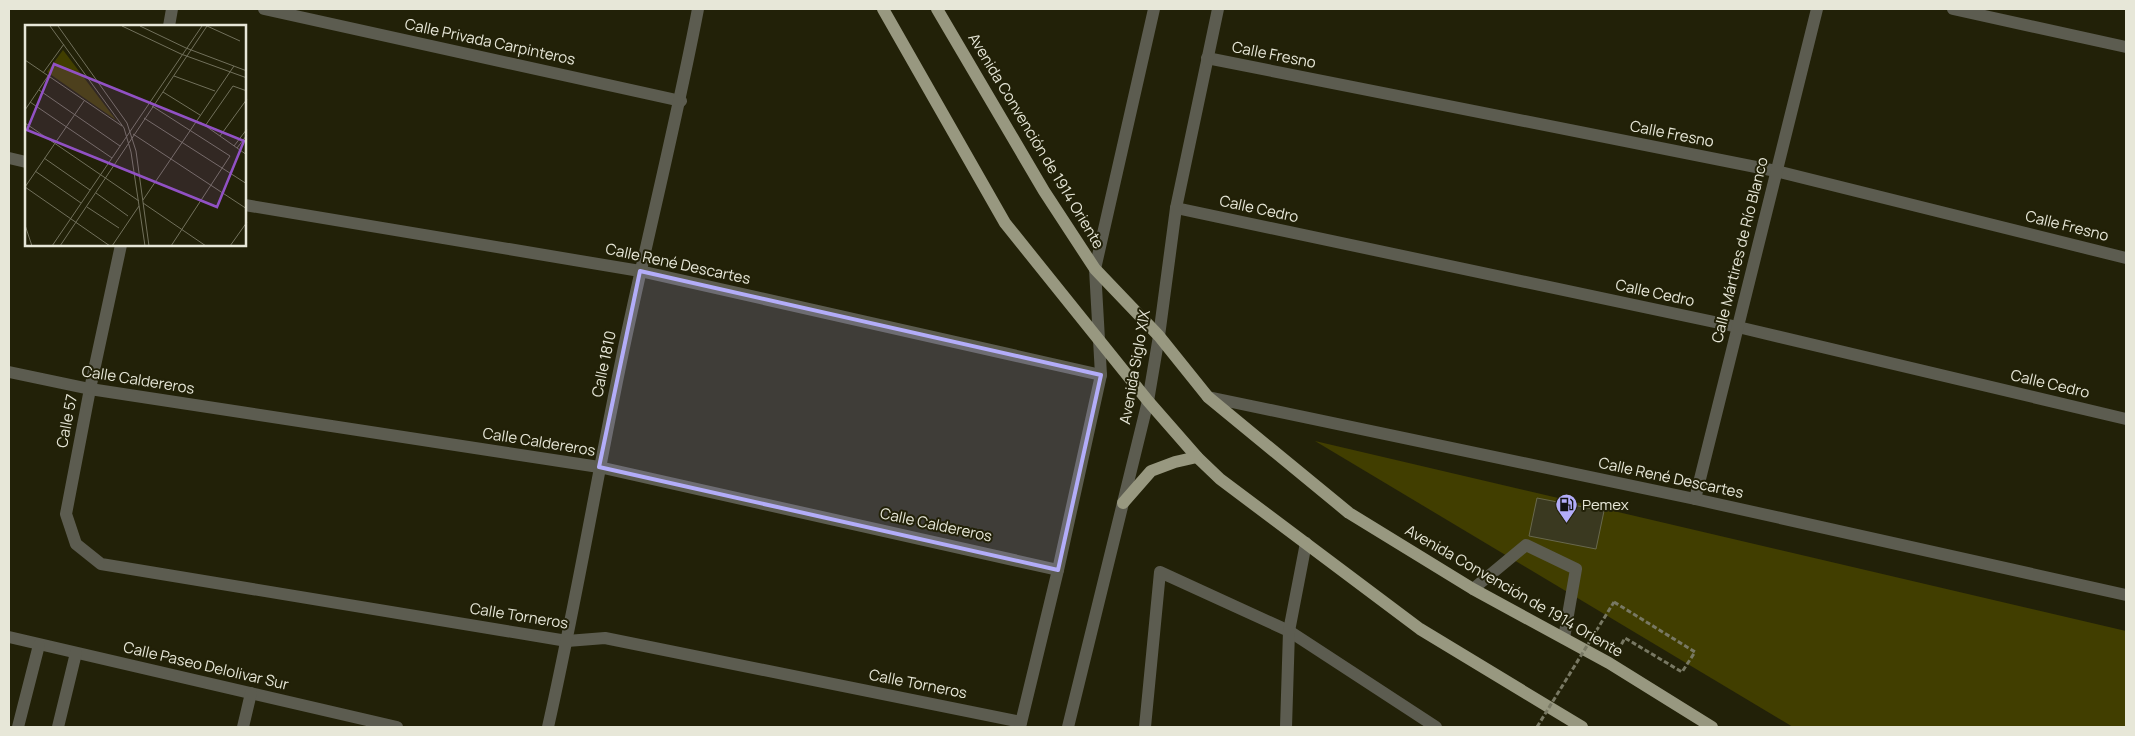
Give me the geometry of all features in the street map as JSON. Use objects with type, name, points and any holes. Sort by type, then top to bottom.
[{"type":"main road","points":[[883,9],[1005,223],[1148,401],[1197,457],[1220,479],[1420,629],[1582,727]]},
{"type":"main road","name":"Avenida Convención de 1914 Oriente","points":[[937,9],[1044,191],[1095,269],[1159,336],[1208,397],[1349,513],[1473,589],[1609,663],[1712,727]]},
{"type":"main road","points":[[1123,503],[1152,471],[1175,462],[1197,457]]},
{"type":"street","points":[[168,25],[172,9]]},
{"type":"street","name":"Calle Privada Carpinteros","points":[[264,9],[681,101]]},
{"type":"street","name":"Calle 1810","points":[[548,727],[567,641],[599,467],[640,271],[681,101],[698,9]]},
{"type":"street","points":[[1021,724],[1058,570],[1101,375],[1095,269],[1154,9]]},
{"type":"street","name":"Avenida Siglo XIX","points":[[1068,727],[1148,401],[1159,336],[1176,208],[1218,9]]},
{"type":"street","name":"Calle Mártires de Río Blanco","points":[[1696,499],[1817,9]]},
{"type":"street","points":[[1953,9],[2126,47]]},
{"type":"street","name":"Calle Fresno","points":[[1207,58],[1776,171],[2126,258]]},
{"type":"street","points":[[9,158],[25,162]]},
{"type":"street","name":"Calle René Descartes","points":[[246,205],[640,271],[1101,375]]},
{"type":"street","name":"Calle Cedro","points":[[1176,208],[1738,327],[2126,419]]},
{"type":"street","name":"Calle 57","points":[[76,544],[66,514],[90,389],[121,246]]},
{"type":"street","name":"Calle Caldereros","points":[[9,372],[90,389],[599,467],[1058,570]]},
{"type":"street","name":"Calle René Descartes","points":[[1208,397],[1696,499],[2126,595]]},
{"type":"street","points":[[1286,727],[1289,631],[1306,543]]},
{"type":"street","name":"Calle Torneros","points":[[76,544],[101,564],[567,641],[605,638],[1021,724]]},
{"type":"street","points":[[1473,589],[1526,545],[1576,569],[1564,638]]},
{"type":"street","points":[[1145,727],[1160,572],[1289,631],[1436,727]]},
{"type":"street","name":"Calle Paseo Delolivar Sur","points":[[9,637],[397,727]]},
{"type":"street","points":[[18,727],[39,644]]},
{"type":"street","points":[[58,727],[76,653]]},
{"type":"street","points":[[243,727],[251,693]]},
{"type":"path","points":[[1537,727],[1614,602],[1694,652],[1682,672],[1625,638]]},
{"type":"highlighted area","points":[[640,271],[1101,375],[1058,570],[599,467]]},
{"type":"shaded area","points":[[1315,441],[2126,631],[2126,727],[1793,727]]},
{"type":"building","name":"Pemex","points":[[1537,498],[1604,511],[1596,549],[1529,536]]},
{"type":"place","name":"Pemex","points":[[1566,524]]}]
